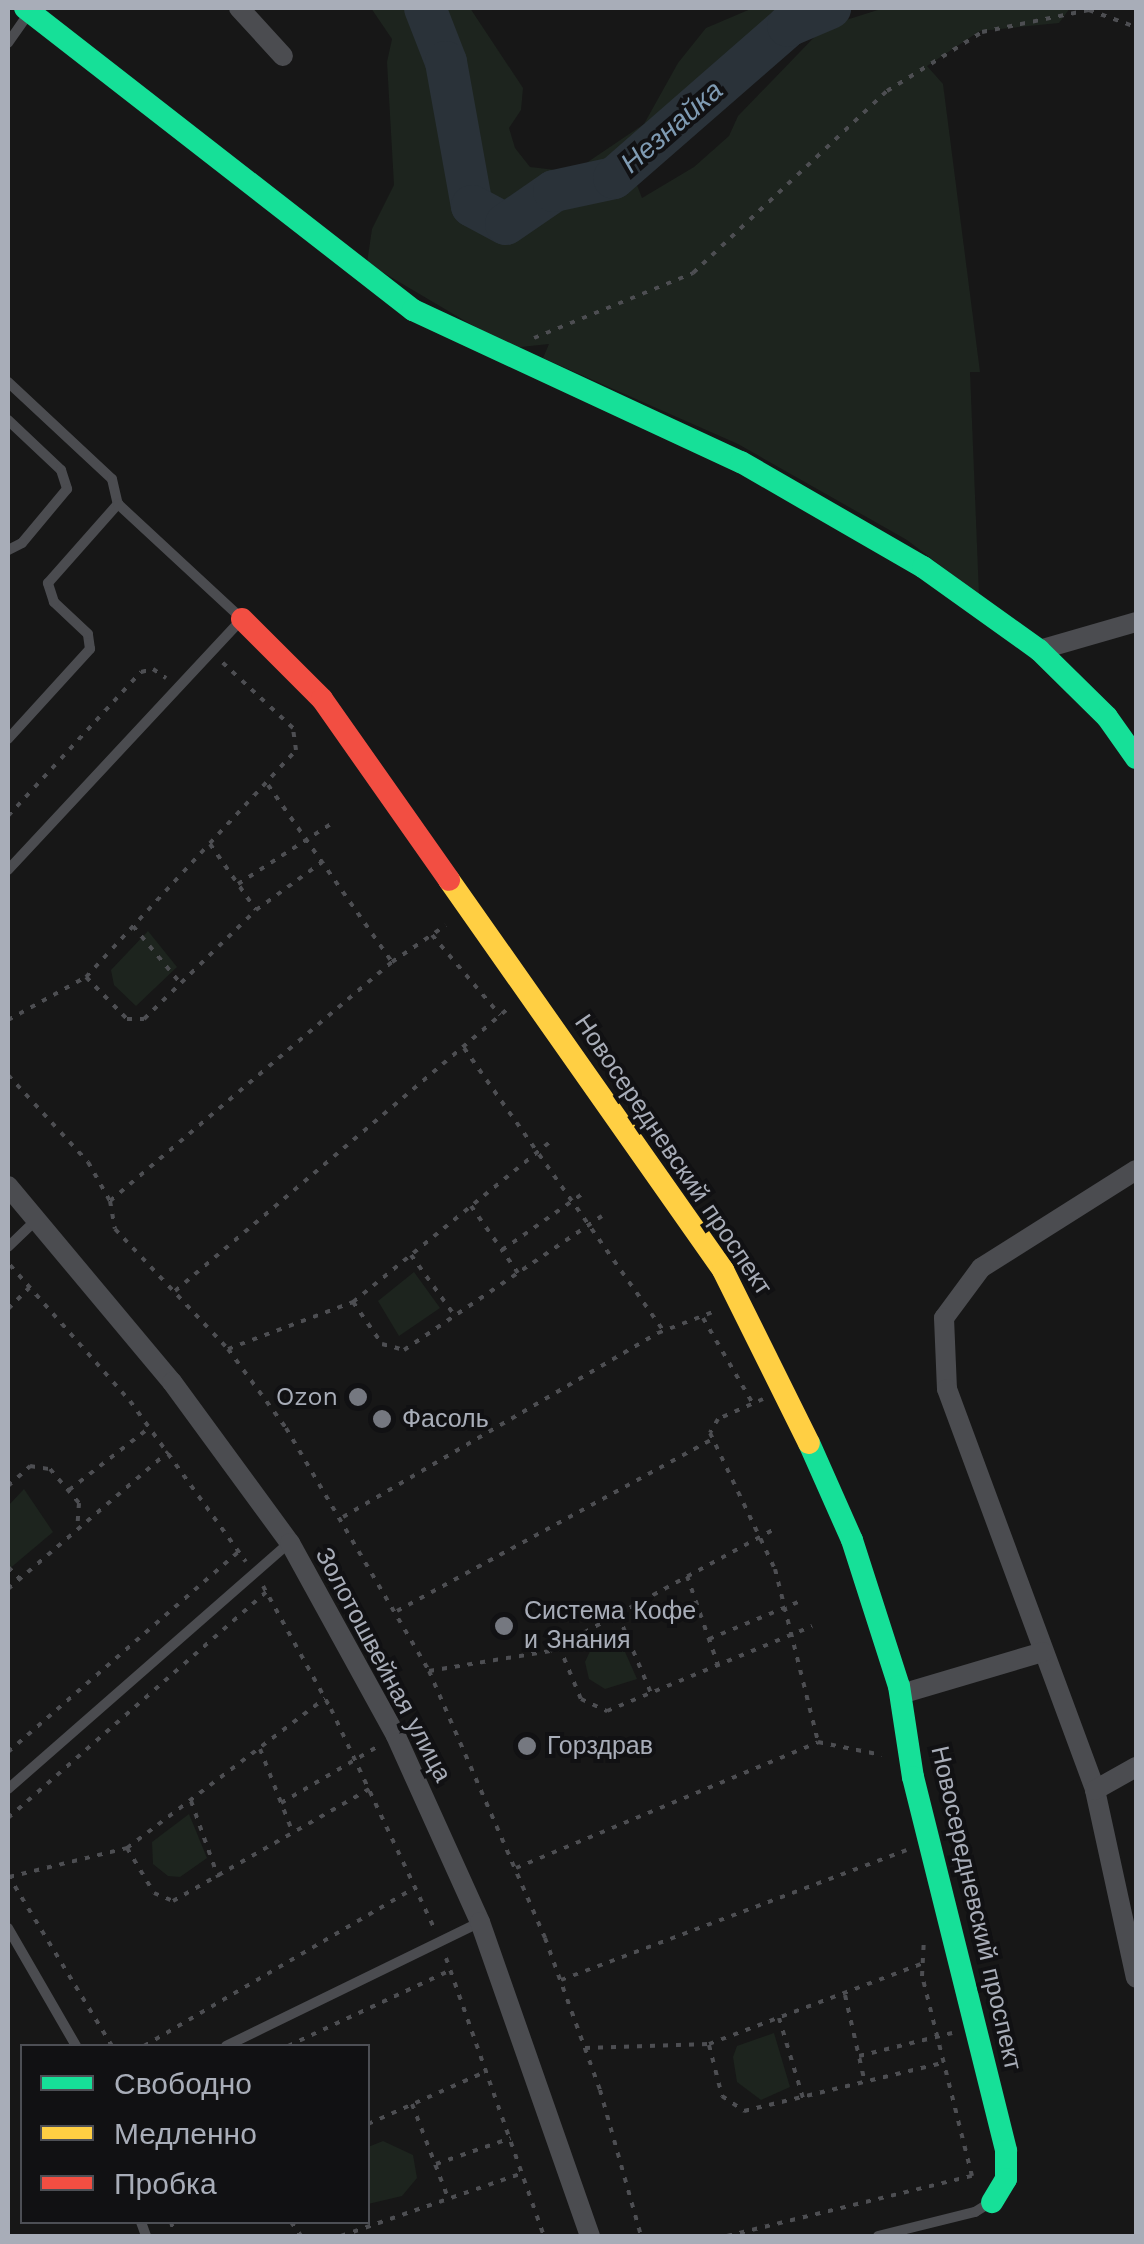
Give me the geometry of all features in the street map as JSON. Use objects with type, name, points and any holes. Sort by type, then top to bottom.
[{"type":"street","points":[[240,8],[283,56]]},
{"type":"street","points":[[28,9],[57,19],[414,310],[741,462],[923,567],[1038,650],[1107,717],[1136,758]]},
{"type":"street","name":"Новосередневский проспект","points":[[242,619],[322,700],[740,1299],[786,1389],[852,1540],[900,1694],[918,1845],[976,2028],[1006,2151],[1006,2179],[992,2202]]},
{"type":"street","points":[[1038,650],[1136,622]]},
{"type":"street","points":[[1136,1170],[980,1268],[944,1318],[946,1389],[1095,1790],[1136,1978]]},
{"type":"street","name":"Золотошвейная улица","points":[[8,1186],[172,1382],[290,1543],[396,1736],[480,1922],[590,2236]]},
{"type":"street","points":[[900,1694],[1043,1652]]},
{"type":"street","points":[[1095,1790],[1136,1767]]},
{"type":"lane","points":[[8,43],[28,9]]},
{"type":"lane","points":[[8,382],[112,480],[118,504],[242,619],[8,870]]},
{"type":"lane","points":[[8,420],[61,470],[67,489],[22,543],[8,550]]},
{"type":"lane","points":[[8,739],[90,649],[88,634],[54,602],[48,583],[118,504]]},
{"type":"lane","points":[[8,1247],[35,1220]]},
{"type":"lane","points":[[8,1789],[290,1543]]},
{"type":"lane","points":[[230,2044],[480,1922]]},
{"type":"lane","points":[[8,1928],[75,2044]]},
{"type":"lane","points":[[878,2236],[975,2212],[992,2202]]},
{"type":"path","points":[[526,341],[693,273],[886,91],[982,32],[1089,9],[1136,27]]},
{"type":"path","points":[[8,1020],[86,978],[292,757],[297,736],[211,652]]},
{"type":"path","points":[[8,816],[141,672],[157,670],[177,688]]},
{"type":"path","points":[[267,784],[392,962]]},
{"type":"path","points":[[238,884],[334,822]]},
{"type":"path","points":[[210,844],[256,910]]},
{"type":"path","points":[[86,978],[118,1013],[136,1021],[181,984],[256,910],[322,862]]},
{"type":"path","points":[[110,1200],[392,962],[470,910]]},
{"type":"path","points":[[134,926],[181,984]]},
{"type":"path","points":[[432,934],[500,1015]]},
{"type":"path","points":[[175,1291],[528,992]]},
{"type":"path","points":[[463,1046],[663,1330]]},
{"type":"path","points":[[8,1075],[88,1162],[110,1200],[115,1230],[228,1349],[342,1518],[429,1671],[561,1980],[641,2236]]},
{"type":"path","points":[[228,1349],[353,1302],[550,1142]]},
{"type":"path","points":[[502,1250],[585,1192]]},
{"type":"path","points":[[471,1206],[518,1273]]},
{"type":"path","points":[[353,1302],[382,1344],[397,1350],[455,1316],[602,1216]]},
{"type":"path","points":[[410,1255],[455,1316]]},
{"type":"path","points":[[8,1262],[169,1451],[255,1574],[325,1698],[439,1939],[544,2236]]},
{"type":"path","points":[[8,1309],[30,1287]]},
{"type":"path","points":[[342,1518],[663,1330],[703,1318],[740,1299]]},
{"type":"path","points":[[703,1318],[753,1404]]},
{"type":"path","points":[[786,1389],[714,1423],[713,1438],[762,1536],[788,1606],[818,1742]]},
{"type":"path","points":[[70,1490],[150,1427]]},
{"type":"path","points":[[396,1612],[713,1438]]},
{"type":"path","points":[[8,1588],[169,1451]]},
{"type":"path","points":[[8,1486],[38,1465],[56,1472],[81,1511],[74,1533]]},
{"type":"path","points":[[429,1671],[559,1646],[775,1529]]},
{"type":"path","points":[[8,1752],[239,1550]]},
{"type":"path","points":[[8,1567],[19,1578]]},
{"type":"path","points":[[688,1576],[718,1665]]},
{"type":"path","points":[[8,1818],[266,1592]]},
{"type":"path","points":[[709,1639],[803,1600]]},
{"type":"path","points":[[618,1614],[652,1693]]},
{"type":"path","points":[[559,1646],[592,1708],[607,1711],[812,1626]]},
{"type":"path","points":[[111,2044],[8,1876],[128,1848],[325,1698]]},
{"type":"path","points":[[282,1803],[396,1736]]},
{"type":"path","points":[[516,1868],[818,1742],[884,1758]]},
{"type":"path","points":[[260,1747],[293,1833]]},
{"type":"path","points":[[128,1848],[154,1893],[166,1901],[218,1877],[370,1788]]},
{"type":"path","points":[[191,1800],[218,1877]]},
{"type":"path","points":[[903,1833],[918,1845]]},
{"type":"path","points":[[561,1980],[918,1845]]},
{"type":"path","points":[[912,1866],[918,1845]]},
{"type":"path","points":[[147,2044],[416,1887]]},
{"type":"path","points":[[727,2236],[972,2176],[921,1964],[925,1932]]},
{"type":"path","points":[[585,2048],[708,2044],[921,1964]]},
{"type":"path","points":[[292,2044],[451,1970]]},
{"type":"path","points":[[844,1993],[865,2083]]},
{"type":"path","points":[[779,2018],[803,2098]]},
{"type":"path","points":[[859,2056],[976,2028]]},
{"type":"path","points":[[708,2044],[729,2105],[754,2110],[944,2063]]},
{"type":"path","points":[[370,2123],[488,2070]]},
{"type":"path","points":[[412,2104],[448,2199]]},
{"type":"path","points":[[435,2164],[512,2138]]},
{"type":"path","points":[[370,2223],[523,2172]]},
{"type":"path","points":[[341,2236],[364,2225]]},
{"type":"shaded area","points":[[371,8],[470,8],[523,88],[521,110],[509,128],[515,148],[530,167],[573,172],[644,124],[678,63],[706,28],[753,8],[829,8],[793,38],[748,54],[691,127],[635,180],[642,198],[694,167],[729,136],[738,116],[824,27],[884,8],[1070,8],[1059,23],[980,31],[927,66],[943,84],[980,372],[970,372],[979,595],[907,540],[738,444],[543,358],[549,344],[511,348],[367,263],[372,229],[394,185],[387,62],[392,39]]},
{"type":"shaded area","points":[[148,931],[177,967],[136,1006],[114,985],[111,970]]},
{"type":"shaded area","points":[[414,1272],[440,1308],[399,1336],[378,1301]]},
{"type":"shaded area","points":[[24,1489],[53,1532],[8,1570],[8,1506]]},
{"type":"shaded area","points":[[618,1636],[637,1679],[605,1689],[589,1679],[585,1662],[592,1647]]},
{"type":"shaded area","points":[[189,1814],[207,1858],[180,1877],[168,1876],[153,1864],[152,1842]]},
{"type":"shaded area","points":[[774,2033],[790,2087],[761,2100],[737,2082],[733,2057],[737,2046]]},
{"type":"shaded area","points":[[383,2141],[413,2155],[417,2178],[402,2196],[370,2204],[370,2146]]},
{"type":"waterway","name":"Незнайка","points":[[425,8],[446,62],[472,206],[506,224],[554,191],[614,178],[788,26],[830,8]]},
{"type":"traffic: fast","points":[[25,8],[413,310],[741,462],[923,567],[1039,650],[1107,717],[1136,758]]},
{"type":"traffic: fast","points":[[809,1443],[852,1540],[899,1686],[913,1777],[1006,2151],[1006,2179],[992,2202]]},
{"type":"traffic: slow","points":[[449,880],[723,1270],[809,1443]]},
{"type":"traffic: jam","points":[[242,619],[322,699],[449,880]]},
{"type":"place","name":"Ozon","points":[[358,1397]]},
{"type":"place","name":"Фасоль","points":[[382,1419]]},
{"type":"place","name":"Система Кофе и Знания","points":[[504,1626]]},
{"type":"place","name":"Горздрав","points":[[527,1746]]}]
